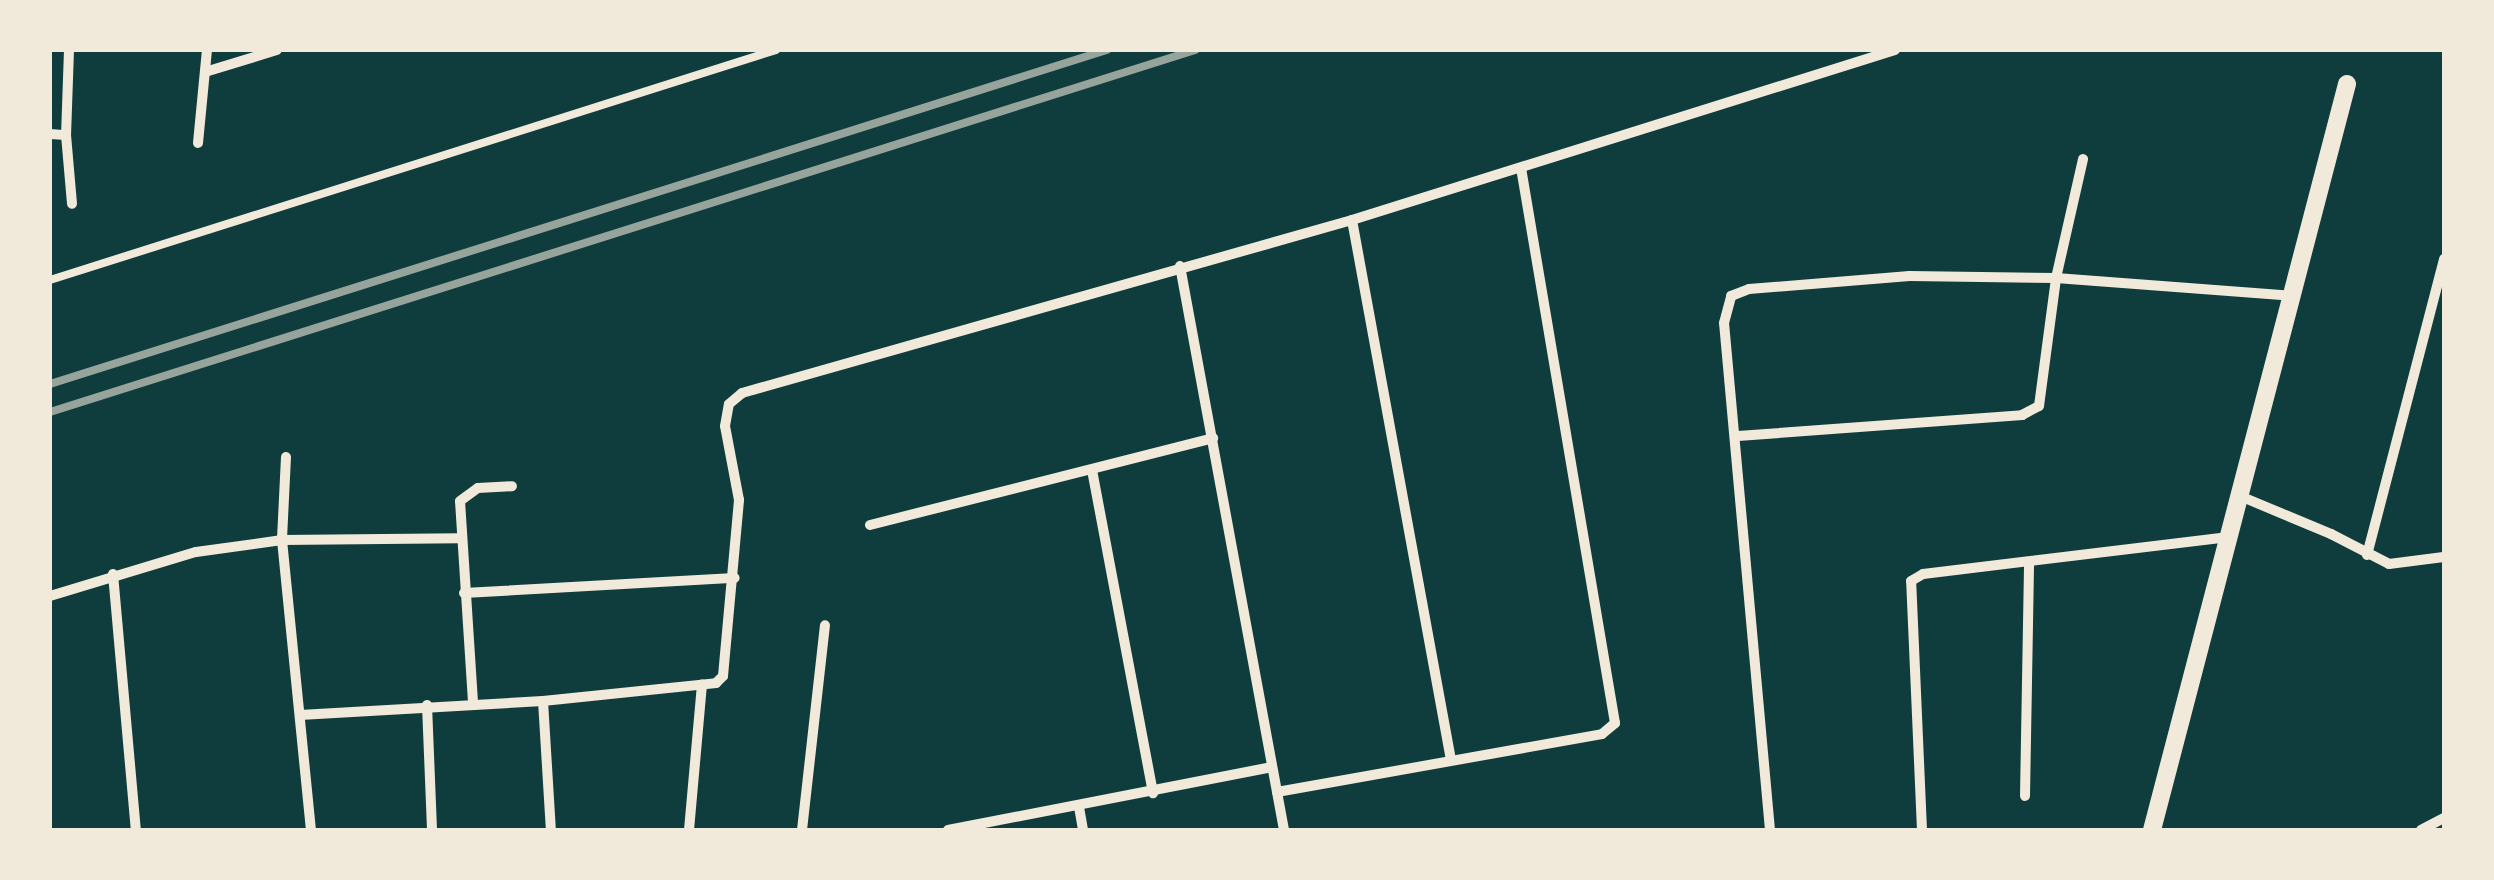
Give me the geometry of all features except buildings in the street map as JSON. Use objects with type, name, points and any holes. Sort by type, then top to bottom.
[{"type":"street","points":[[69,50],[66,134],[72,204]]},
{"type":"street","points":[[198,143],[206,50]]},
{"type":"street","points":[[205,72],[277,50]]},
{"type":"street","points":[[300,716],[474,702],[543,701],[702,685],[723,676],[735,578],[739,500],[725,426],[730,404],[742,394],[1352,220],[1895,50]]},
{"type":"street","points":[[2152,830],[2294,296],[2346,84]]},
{"type":"street","points":[[50,134],[66,134]]},
{"type":"street","points":[[1738,436],[2030,412],[2042,397],[2056,278],[2083,159]]},
{"type":"street","points":[[1277,792],[1602,734],[1612,728],[1616,716],[1521,168]]},
{"type":"street","points":[[1352,220],[1451,760]]},
{"type":"street","points":[[2367,555],[2444,259]]},
{"type":"street","points":[[1180,266],[1284,830]]},
{"type":"street","points":[[1770,830],[1738,436],[1724,323],[1726,303],[1738,292],[1909,276],[2056,278],[2294,296]]},
{"type":"street","points":[[870,525],[1213,438]]},
{"type":"street","points":[[286,457],[282,540],[311,830]]},
{"type":"street","points":[[1092,470],[1153,793]]},
{"type":"street","points":[[474,702],[460,538],[462,496],[478,488],[512,486]]},
{"type":"street","points":[[2240,496],[2397,565],[2444,557]]},
{"type":"street","points":[[1922,830],[1908,587],[1923,574],[2230,537]]},
{"type":"street","points":[[50,596],[112,574],[196,552],[282,540],[460,538]]},
{"type":"street","points":[[2025,796],[2028,562]]},
{"type":"street","points":[[112,574],[136,830]]},
{"type":"street","points":[[464,593],[735,578]]},
{"type":"street","points":[[802,830],[825,625]]},
{"type":"street","points":[[688,830],[702,685]]},
{"type":"street","points":[[543,701],[552,830]]},
{"type":"street","points":[[426,705],[432,830]]},
{"type":"street","points":[[948,830],[1271,767]]},
{"type":"street","points":[[1078,807],[1082,830]]},
{"type":"street","points":[[2421,830],[2444,818]]},
{"type":"lane","points":[[50,280],[776,50]]},
{"type":"railway","points":[[50,384],[1107,50]]},
{"type":"railway","points":[[50,412],[1195,50]]}]
